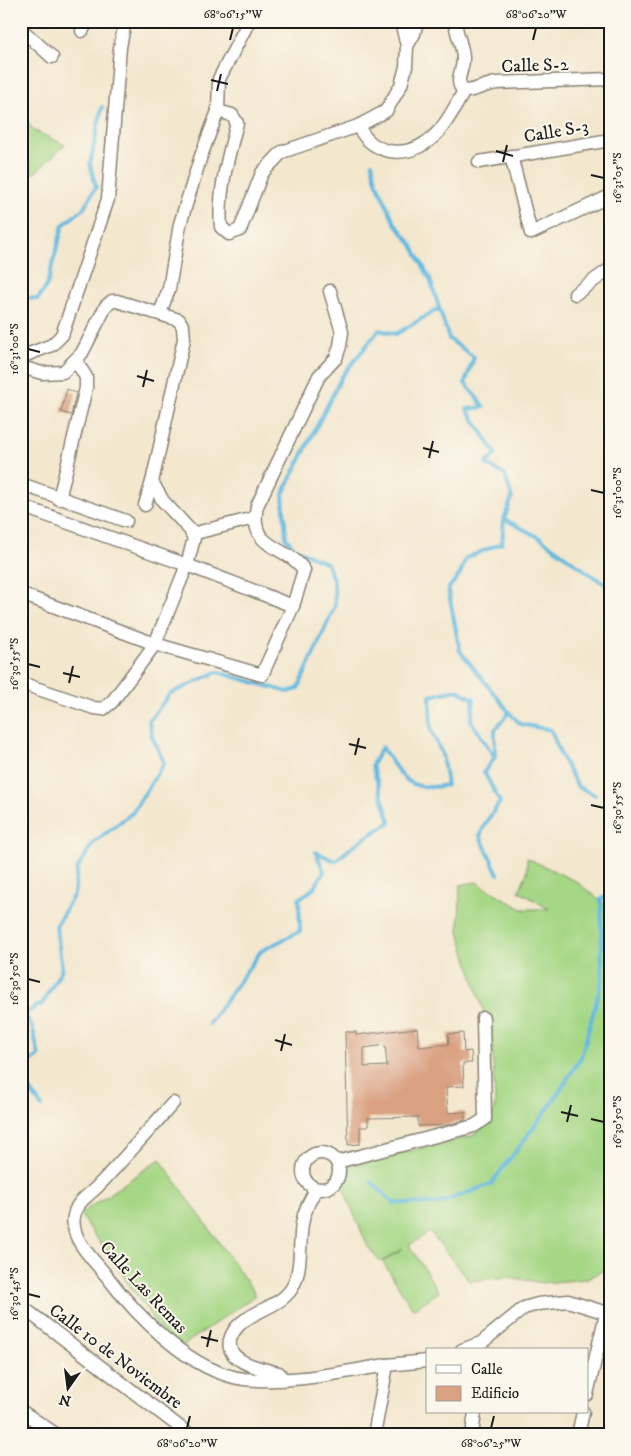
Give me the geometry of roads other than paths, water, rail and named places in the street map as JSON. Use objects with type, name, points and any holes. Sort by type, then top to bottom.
[{"type":"street","points":[[21,357],[52,345],[62,334],[108,199],[120,47],[125,21]]},
{"type":"street","points":[[160,313],[169,289],[180,224],[201,156],[218,111],[220,79],[249,21]]},
{"type":"street","points":[[218,111],[232,115],[237,124],[224,183],[220,215],[221,227],[229,234],[240,230],[262,172],[282,152],[358,126],[386,111],[394,99],[406,68],[407,46],[403,30],[405,21]]},
{"type":"street","points":[[407,46],[414,34],[417,21]]},
{"type":"street","points":[[358,126],[369,143],[382,150],[395,153],[411,150],[427,142],[440,130],[464,91],[459,87],[458,82],[464,59],[455,21]]},
{"type":"street","points":[[26,27],[52,57]]},
{"type":"street","name":"Calle S-2","points":[[464,91],[469,92],[482,85],[497,83],[610,79]]},
{"type":"street","name":"Calle S-3","points":[[479,162],[610,140]]},
{"type":"street","points":[[511,156],[531,233],[610,196]]},
{"type":"street","points":[[575,294],[610,269]]},
{"type":"street","points":[[21,594],[155,644],[262,675],[293,606],[304,570],[297,560],[266,544],[259,534],[254,518],[257,506],[319,376],[336,358],[342,332],[330,291]]},
{"type":"street","points":[[21,367],[51,373],[64,372],[76,361],[106,306],[112,301],[160,313],[179,320],[183,327],[184,339],[152,482],[145,505]]},
{"type":"street","points":[[59,498],[86,388],[86,377],[76,361]]},
{"type":"street","points":[[21,683],[94,708],[103,709],[112,702],[155,644],[187,564],[193,543],[192,534],[163,501],[152,482]]},
{"type":"street","points":[[21,484],[126,521]]},
{"type":"street","points":[[21,506],[187,564],[293,606]]},
{"type":"street","points":[[192,534],[254,518]]},
{"type":"street","points":[[337,1162],[474,1126],[485,1119],[483,1018]]},
{"type":"street","name":"Calle Las Remas","points":[[173,1102],[97,1187],[78,1204],[74,1213],[74,1230],[79,1242],[112,1284],[171,1345],[196,1362],[221,1373],[242,1379],[283,1379],[387,1365]]},
{"type":"street","points":[[322,1153],[333,1157],[337,1162],[339,1168],[337,1180],[328,1188],[316,1189],[310,1186],[303,1177],[302,1171],[306,1160],[311,1156],[322,1153]]},
{"type":"street","points":[[283,1379],[279,1373],[247,1364],[239,1359],[232,1352],[230,1342],[234,1331],[242,1322],[286,1295],[294,1286],[298,1271],[302,1222],[306,1206],[316,1189]]},
{"type":"street","points":[[482,1346],[512,1315],[524,1308],[538,1304],[568,1301],[608,1312],[588,1390]]},
{"type":"street","name":"Calle 10 de Noviembre","points":[[21,1306],[190,1435]]},
{"type":"street","points":[[374,1435],[387,1365],[426,1361]]},
{"type":"street","points":[[21,1411],[57,1435]]},
{"type":"street","points":[[472,1435],[475,1414]]},
{"type":"street","points":[[578,1435],[583,1414]]},
{"type":"waterway","points":[[21,297],[38,299],[47,285],[63,225],[83,209],[96,187],[90,164],[102,107]]},
{"type":"waterway","points":[[372,163],[376,181],[394,222],[412,245],[430,279],[449,339],[474,357],[465,383],[484,407],[467,409],[496,454],[486,464],[505,475],[512,498],[504,519],[502,543],[466,558],[460,574],[448,589],[460,651],[509,712],[495,730],[495,757],[484,772],[500,802],[485,824],[480,836],[498,874]]},
{"type":"waterway","points":[[21,1067],[39,1056],[33,1030],[25,1013],[42,1004],[62,969],[56,926],[74,894],[77,869],[93,843],[132,813],[164,763],[152,736],[149,721],[170,694],[217,672],[288,692],[298,689],[335,606],[334,582],[327,563],[295,549],[286,538],[283,494],[342,376],[379,330],[396,334],[438,309]]},
{"type":"waterway","points":[[504,519],[542,539],[610,587]]},
{"type":"waterway","points":[[209,1024],[261,951],[300,931],[299,899],[313,889],[324,872],[316,852],[335,861],[357,843],[390,822],[372,765],[382,747],[395,767],[407,780],[423,787],[447,785],[442,754],[431,730],[430,696],[457,690],[474,699],[471,721],[494,756]]},
{"type":"waterway","points":[[509,712],[520,724],[551,730],[561,756],[578,787],[595,795]]},
{"type":"waterway","points":[[371,1182],[394,1203],[437,1204],[491,1184],[552,1103],[581,1057],[602,981],[601,899],[610,896]]},
{"type":"waterway","points":[[21,1077],[42,1107]]}]
